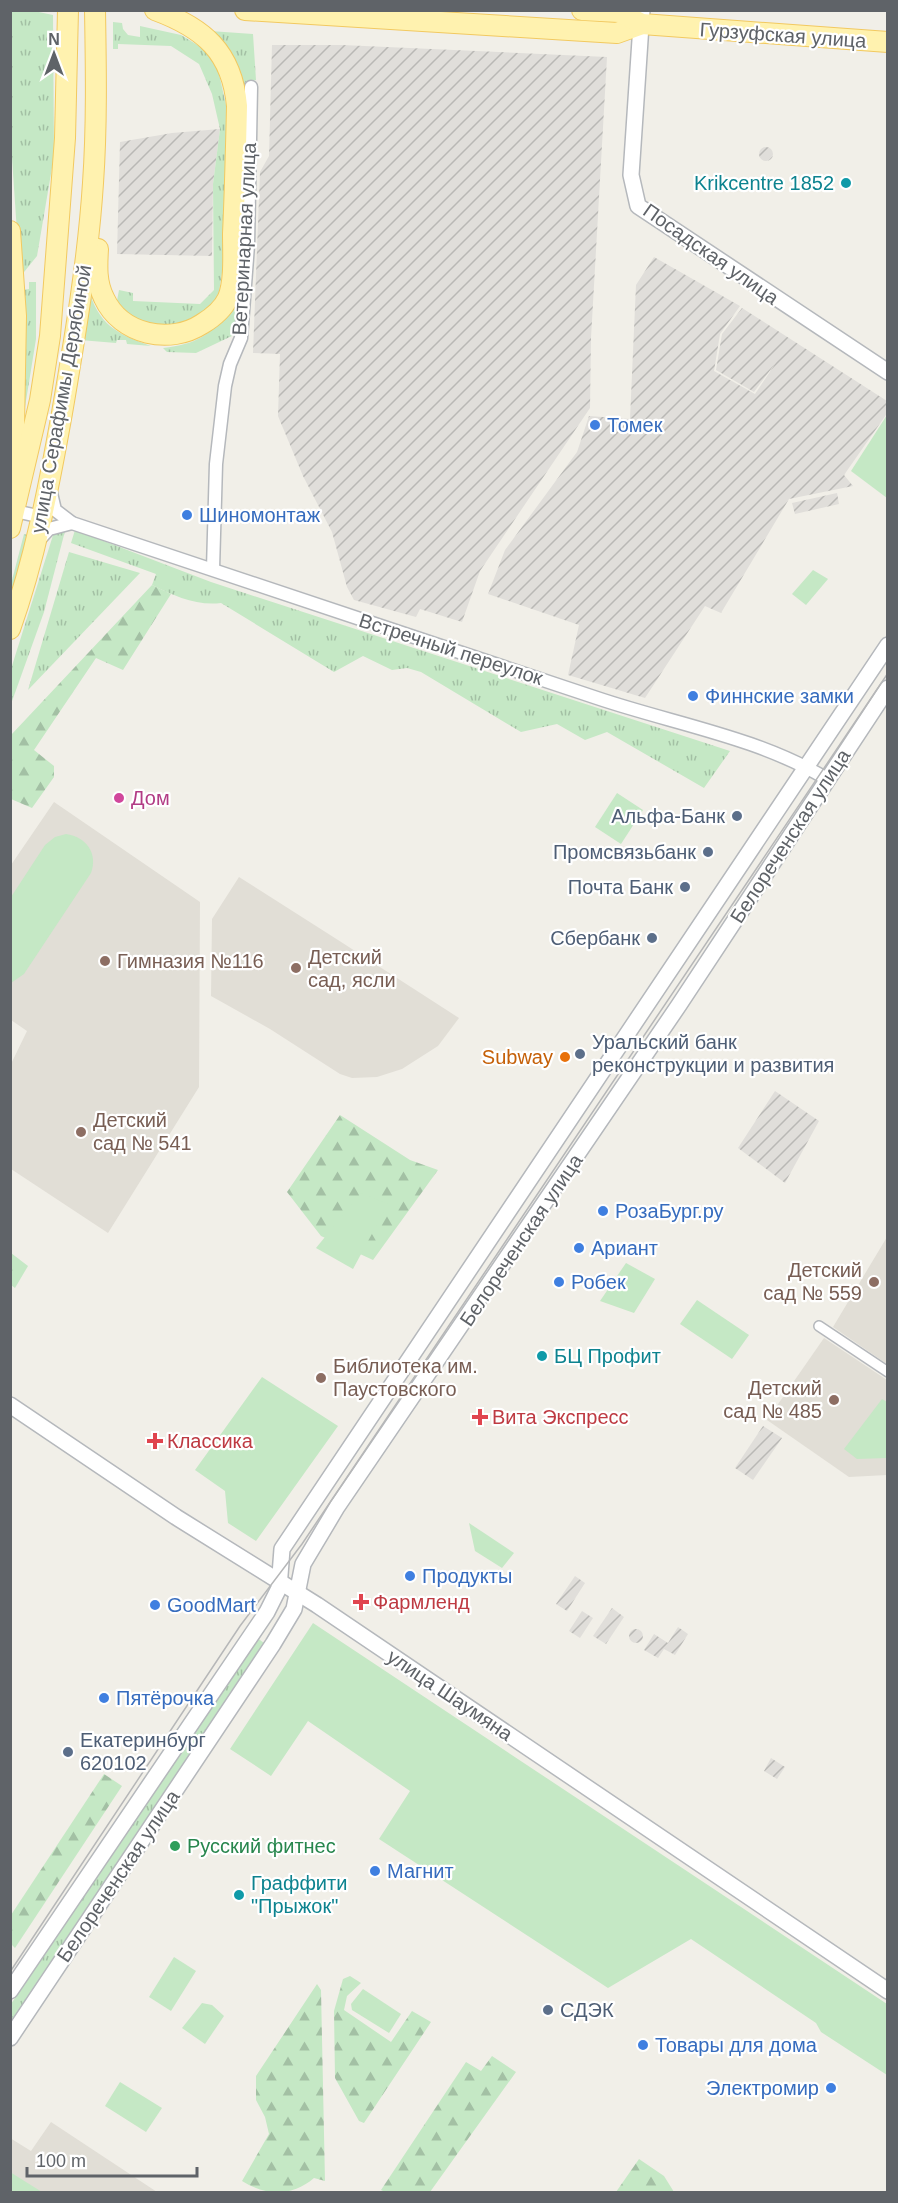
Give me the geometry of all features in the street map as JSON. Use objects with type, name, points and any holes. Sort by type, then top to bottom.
[{"type":"main road","points":[[93,184],[100,222],[98,277],[105,301],[112,311],[143,332],[159,337],[186,333],[212,318],[228,298],[231,285],[237,106],[235,81],[224,57],[211,42],[185,21],[155,10]]},
{"type":"main road","name":"Гурзуфская улица","points":[[245,10],[617,33],[642,17]]},
{"type":"main road","name":"Гурзуфская улица","points":[[582,10],[619,12],[642,17],[888,42]]},
{"type":"main road","name":"улица Серафимы Дерябиной","points":[[14,515],[40,400],[50,336],[64,149],[68,13]]},
{"type":"main road","name":"улица Серафимы Дерябиной","points":[[10,629],[42,517],[80,310],[93,184],[97,70],[95,16]]},
{"type":"main road","points":[[10,231],[16,316],[14,515]]},
{"type":"street","name":"Посадская улица","points":[[642,17],[631,175],[638,206],[888,372]]},
{"type":"street","name":"Ветеринарная улица","points":[[213,568],[216,464],[225,387],[230,364],[242,338],[248,244],[251,87]]},
{"type":"street","name":"Встречный переулок","points":[[50,478],[52,505],[58,514],[72,523],[213,568],[620,706],[742,740],[807,767],[827,779]]},
{"type":"street","points":[[14,515],[42,517]]},
{"type":"street","points":[[35,544],[49,529],[72,523]]},
{"type":"street","name":"Белореченская улица","points":[[10,1991],[267,1612],[280,1582],[279,1567],[282,1549],[888,645]]},
{"type":"street","name":"Белореченская улица","points":[[10,2038],[273,1644],[294,1609],[303,1564],[337,1507],[498,1274],[888,688]]},
{"type":"street","points":[[819,1326],[888,1372]]},
{"type":"street","name":"улица Шаумяна","points":[[10,1405],[176,1517],[297,1593],[888,1991]]},
{"type":"shaded area","points":[[272,45],[342,45],[607,57],[591,338],[590,408],[480,571],[462,622],[420,609],[416,617],[354,600],[347,587],[332,532],[303,476],[278,416],[280,354],[253,353],[260,172],[269,156]]},
{"type":"shaded area","points":[[220,129],[213,184],[212,256],[117,254],[120,142],[172,133]]},
{"type":"shaded area","points":[[766,147],[771,149],[773,154],[771,159],[766,161],[761,159],[759,154],[761,149]]},
{"type":"shaded area","points":[[654,257],[740,306],[720,334],[714,371],[755,394],[777,361],[754,392],[716,370],[722,334],[742,308],[887,401],[888,412],[844,475],[853,486],[789,499],[721,613],[705,606],[645,698],[568,675],[579,625],[488,594],[505,550],[577,452],[589,416],[630,419],[636,285]]},
{"type":"shaded area","points":[[837,493],[839,504],[795,514],[792,503]]},
{"type":"shaded area","name":"Гимназия №116","points":[[54,802],[200,902],[199,1087],[108,1233],[11,1169],[11,1064],[27,1031],[11,1020],[11,865]]},
{"type":"shaded area","name":"Детский сад, ясли","points":[[239,877],[459,1018],[438,1046],[402,1069],[377,1077],[352,1078],[340,1074],[270,1029],[211,996],[212,919]]},
{"type":"shaded area","points":[[775,1091],[819,1121],[785,1183],[738,1148]]},
{"type":"shaded area","name":"Детский сад № 559","points":[[887,1237],[887,1364],[833,1327]]},
{"type":"shaded area","name":"Детский сад № 485","points":[[824,1338],[887,1380],[887,1475],[849,1477],[767,1420]]},
{"type":"shaded area","points":[[763,1426],[782,1438],[753,1480],[735,1468]]},
{"type":"shaded area","points":[[575,1576],[585,1583],[567,1611],[556,1604]]},
{"type":"shaded area","points":[[612,1608],[624,1617],[606,1644],[593,1636]]},
{"type":"shaded area","points":[[582,1611],[593,1618],[580,1638],[569,1631]]},
{"type":"shaded area","points":[[678,1627],[688,1634],[675,1655],[664,1649],[658,1658],[644,1650],[654,1634],[668,1643]]},
{"type":"shaded area","points":[[636,1629],[641,1631],[643,1636],[641,1641],[636,1643],[631,1641],[629,1636],[631,1631]]},
{"type":"shaded area","points":[[771,1758],[785,1767],[777,1779],[764,1771]]},
{"type":"shaded area","points":[[51,2122],[157,2192],[11,2192],[10,2138],[31,2151]]},
{"type":"green space","points":[[10,11],[34,11],[53,15],[54,156],[37,256],[20,277],[11,143]]},
{"type":"green space","points":[[113,22],[122,23],[128,35],[140,37],[140,26],[181,35],[209,52],[217,65],[226,105],[225,254],[219,292],[213,305],[186,326],[153,329],[116,306],[119,290],[133,293],[133,301],[200,304],[214,290],[213,184],[220,129],[212,94],[199,64],[171,46],[118,44],[118,49],[113,49]]},
{"type":"green space","points":[[210,31],[253,34],[256,80],[245,82],[239,306],[234,335],[196,353],[167,352],[163,348],[185,344],[208,333],[230,311],[233,58],[223,42]]},
{"type":"green space","points":[[29,282],[36,282],[36,339],[25,407],[23,290],[29,289]]},
{"type":"green space","points":[[88,287],[97,311],[110,326],[128,337],[151,346],[127,344],[126,340],[117,340],[116,343],[80,340]]},
{"type":"green space","points":[[887,415],[887,498],[851,471]]},
{"type":"green space","points":[[75,530],[211,582],[730,751],[704,788],[607,732],[585,740],[557,724],[521,732],[421,672],[407,668],[392,670],[363,656],[334,672],[221,603],[194,602],[177,596],[152,585],[156,574],[71,543]]},
{"type":"green space","points":[[65,531],[44,612],[11,704],[11,669],[54,532]]},
{"type":"green space","points":[[24,534],[31,536],[11,605],[11,584]]},
{"type":"green space","points":[[69,552],[140,573],[28,690]]},
{"type":"green space","points":[[813,570],[828,579],[806,605],[792,594]]},
{"type":"green space","points":[[152,585],[171,594],[123,670],[96,658],[34,750],[54,766],[54,777],[32,808],[11,799],[11,735]]},
{"type":"green space","points":[[617,793],[643,810],[621,844],[595,827]]},
{"type":"green space","points":[[66,834],[80,839],[89,848],[93,859],[91,873],[24,974],[11,983],[11,897],[45,845],[55,837]]},
{"type":"green space","points":[[340,1115],[410,1160],[438,1170],[373,1260],[321,1236],[287,1192]]},
{"type":"green space","points":[[361,1193],[388,1204],[353,1269],[316,1248]]},
{"type":"green space","points":[[11,1253],[28,1266],[15,1288],[11,1285]]},
{"type":"green space","points":[[626,1263],[655,1279],[634,1313],[600,1301]]},
{"type":"green space","points":[[697,1300],[749,1335],[732,1359],[680,1324]]},
{"type":"green space","points":[[262,1377],[338,1426],[256,1541],[228,1523],[225,1491],[195,1470]]},
{"type":"green space","points":[[882,1399],[887,1402],[887,1458],[857,1459],[844,1449]]},
{"type":"green space","points":[[469,1523],[514,1553],[502,1568],[475,1551]]},
{"type":"green space","points":[[313,1623],[887,2004],[887,2075],[821,2032],[816,2023],[691,1939],[608,1988],[379,1839],[410,1791],[308,1721],[271,1776],[230,1749]]},
{"type":"green space","points":[[256,1637],[264,1643],[11,2023],[11,2004]]},
{"type":"green space","points":[[104,1774],[122,1786],[15,1948],[11,1944],[11,1915]]},
{"type":"green space","points":[[174,1957],[196,1971],[171,2011],[149,1997]]},
{"type":"green space","points":[[350,1976],[361,1983],[347,1996],[344,2010],[391,2042],[412,2011],[431,2022],[364,2123],[359,2121],[335,2078],[334,2011],[343,1979]]},
{"type":"green space","points":[[317,1984],[321,1990],[325,2181],[314,2178],[297,2189],[288,2191],[260,2190],[242,2181],[269,2134],[265,2117],[256,2100],[256,2076]]},
{"type":"green space","points":[[363,1989],[401,2014],[389,2033],[352,2010],[351,2004]]},
{"type":"green space","points":[[202,2003],[212,2005],[224,2016],[205,2044],[182,2028]]},
{"type":"green space","points":[[492,2056],[516,2072],[430,2192],[385,2192],[381,2190],[466,2062],[481,2071]]},
{"type":"green space","points":[[120,2082],[162,2108],[146,2132],[105,2106]]},
{"type":"green space","points":[[639,2159],[664,2176],[674,2192],[616,2192]]},
{"type":"green space","points":[[10,2172],[42,2192],[11,2192]]},
{"type":"tram line","points":[[10,1972],[240,1626],[302,1544],[888,673]]},
{"type":"place","name":"Krikcentre 1852","points":[[846,183]]},
{"type":"place","name":"Томек","points":[[595,425]]},
{"type":"place","name":"Шиномонтаж","points":[[187,515]]},
{"type":"place","name":"Финнские замки","points":[[693,696]]},
{"type":"place","name":"Дом","points":[[119,798]]},
{"type":"place","name":"Альфа-Банк","points":[[737,816]]},
{"type":"place","name":"Промсвязьбанк","points":[[708,852]]},
{"type":"place","name":"Почта Банк","points":[[685,887]]},
{"type":"place","name":"Сбербанк","points":[[652,938]]},
{"type":"place","name":"Гимназия №116","points":[[105,961]]},
{"type":"place","name":"Детский сад, ясли","points":[[296,968]]},
{"type":"place","name":"Уральский банк реконструкции и развития","points":[[580,1054]]},
{"type":"place","name":"Subway","points":[[565,1057]]},
{"type":"place","name":"Детский сад № 541","points":[[81,1132]]},
{"type":"place","name":"РозаБург.ру","points":[[603,1211]]},
{"type":"place","name":"Ариант","points":[[579,1248]]},
{"type":"place","name":"Робек","points":[[559,1282]]},
{"type":"place","name":"Детский сад № 559","points":[[874,1282]]},
{"type":"place","name":"БЦ Профит","points":[[542,1356]]},
{"type":"place","name":"Библиотека им. Паустовского","points":[[321,1378]]},
{"type":"place","name":"Детский сад № 485","points":[[834,1400]]},
{"type":"place","name":"Вита Экспресс","points":[[480,1417]]},
{"type":"place","name":"Классика","points":[[155,1441]]},
{"type":"place","name":"Продукты","points":[[410,1576]]},
{"type":"place","name":"Фармленд","points":[[361,1602]]},
{"type":"place","name":"GoodMart","points":[[155,1605]]},
{"type":"place","name":"Пятёрочка","points":[[104,1698]]},
{"type":"place","name":"Екатеринбург 620102","points":[[68,1752]]},
{"type":"place","name":"Русский фитнес","points":[[175,1846]]},
{"type":"place","name":"Магнит","points":[[375,1871]]},
{"type":"place","name":"Граффити \"Прыжок\"","points":[[239,1895]]},
{"type":"place","name":"СДЭК","points":[[548,2010]]},
{"type":"place","name":"Товары для дома","points":[[643,2045]]},
{"type":"place","name":"Электромир","points":[[831,2088]]}]
